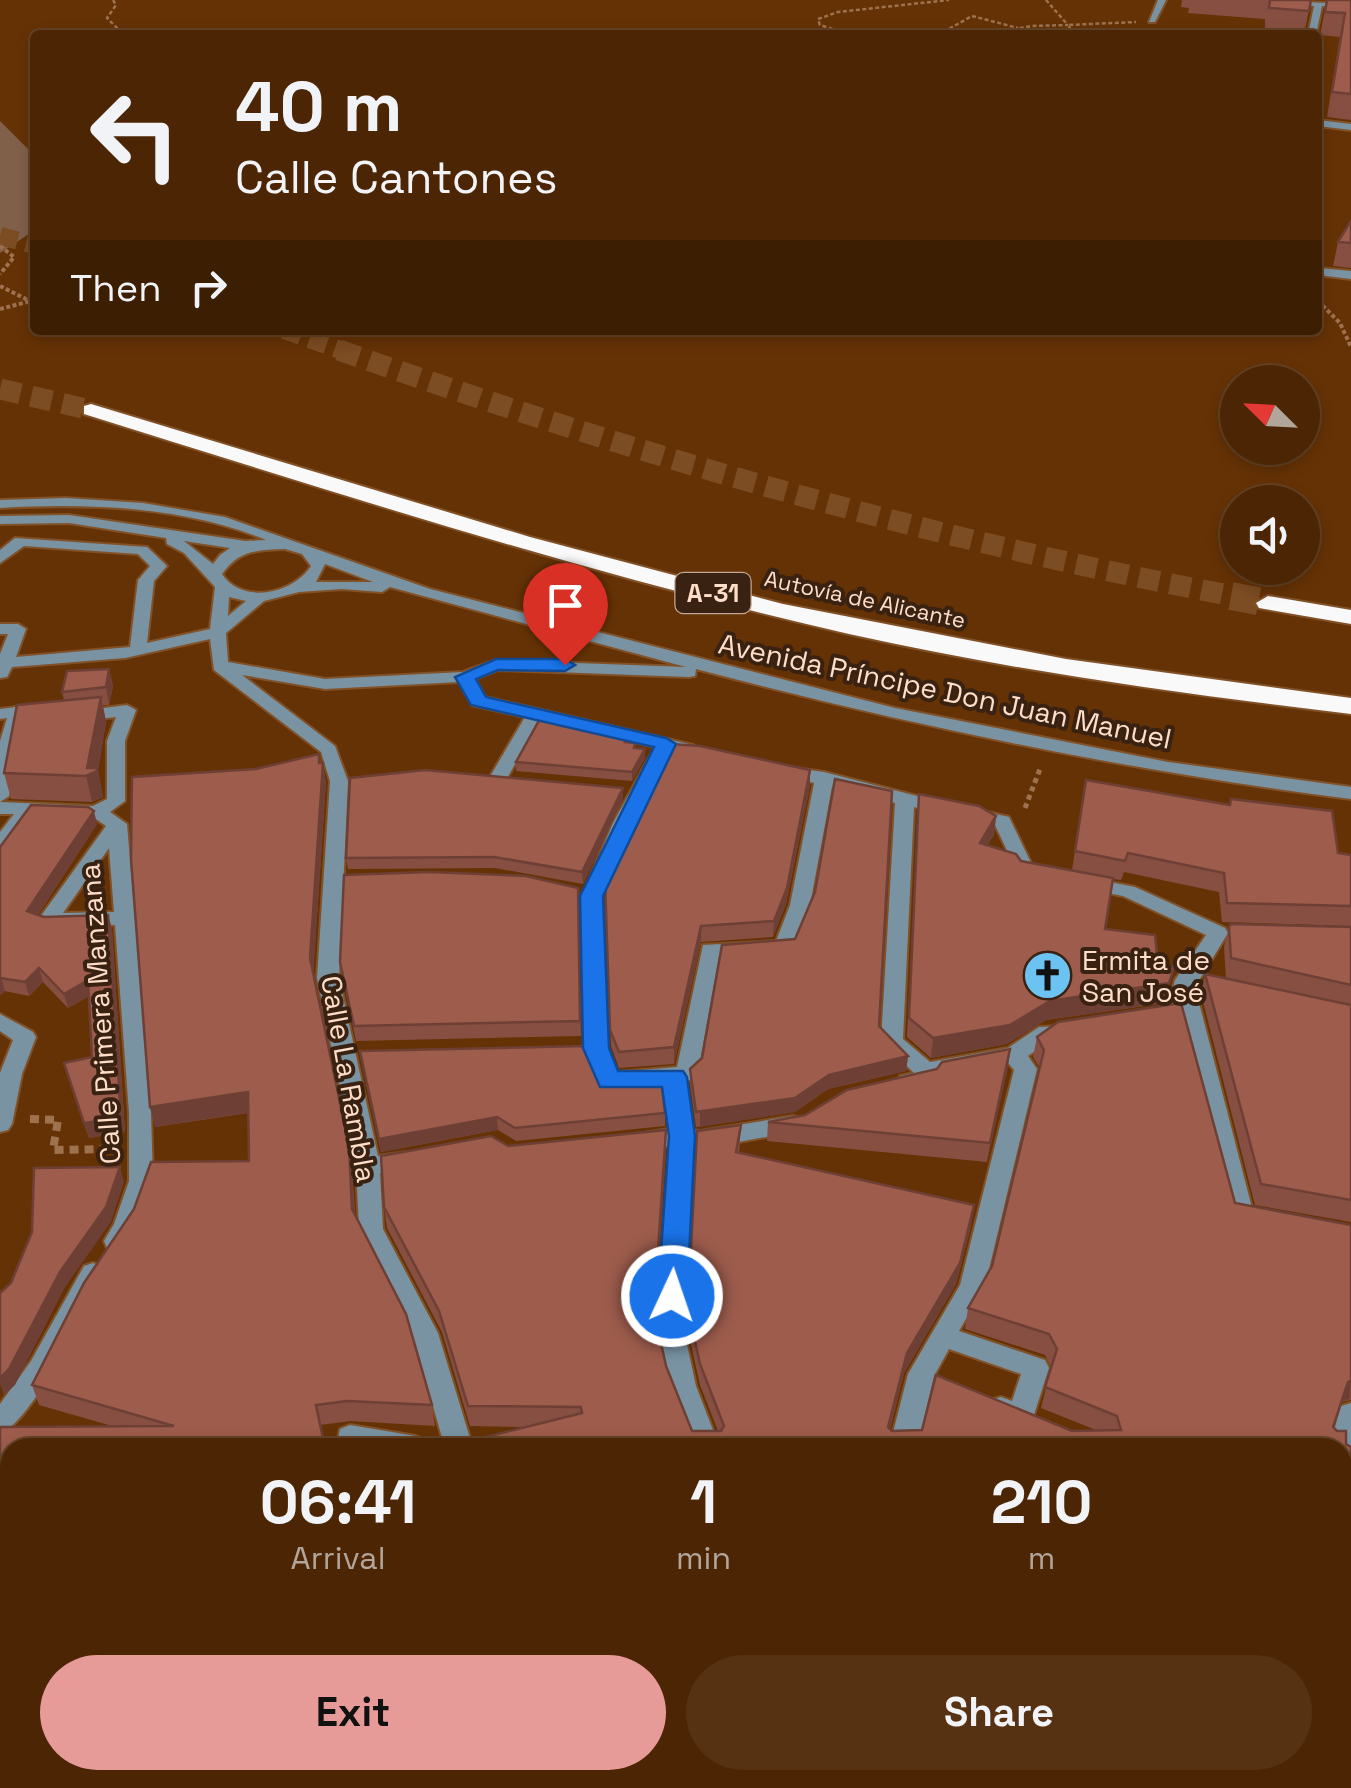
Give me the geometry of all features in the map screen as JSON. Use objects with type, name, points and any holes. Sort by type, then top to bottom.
[{"type":"highway","name":"Autovía de Alicante","points":[[91,410],[496,535],[784,612],[1010,657],[1228,692],[1351,706]]},
{"type":"highway","points":[[1268,603],[1351,617]]},
{"type":"street","points":[[1152,20],[1162,0]]},
{"type":"street","points":[[1266,0],[1351,6]]},
{"type":"street","points":[[1313,30],[1319,2]]},
{"type":"street","points":[[1322,123],[1351,126]]},
{"type":"street","points":[[1322,272],[1351,275]]},
{"type":"street","points":[[0,504],[63,499],[176,514],[247,546]]},
{"type":"street","name":"Avenida Príncipe Don Juan Manuel","points":[[176,514],[244,525],[415,590],[736,675],[1049,745],[1191,772],[1351,793]]},
{"type":"street","points":[[0,520],[70,519],[247,546],[286,544]]},
{"type":"street","points":[[156,534],[189,550],[218,581],[261,596]]},
{"type":"street","points":[[0,558],[20,541],[142,550],[159,566],[146,580],[138,648]]},
{"type":"street","points":[[247,546],[225,558],[218,581],[220,666],[325,684],[465,677],[496,664],[736,675]]},
{"type":"street","points":[[294,589],[308,582],[319,566],[307,552]]},
{"type":"street","name":"Avenida Príncipe Don Juan Manuel","points":[[261,596],[342,584],[415,590]]},
{"type":"street","points":[[0,629],[18,629],[2,667],[112,654],[218,632],[261,596]]},
{"type":"street","name":"Calle La Rambla","points":[[220,666],[330,750],[336,772],[341,880],[328,978],[355,1052],[372,1229],[425,1333],[456,1438]]},
{"type":"street","points":[[465,677],[478,701],[714,755]]},
{"type":"street","points":[[0,796],[6,718],[50,720],[127,710],[116,741],[116,801],[48,920],[126,918]]},
{"type":"street","points":[[497,780],[535,714]]},
{"type":"street","points":[[666,744],[631,790],[583,894],[588,1048],[609,1080],[674,1077],[687,1072],[710,950],[784,947],[800,905],[824,778]]},
{"type":"street","points":[[769,766],[1002,821],[1013,837],[1016,856],[1026,872],[1043,876]]},
{"type":"street","points":[[117,788],[143,787]]},
{"type":"street","points":[[890,1086],[926,1078],[926,1071],[892,1041],[905,800]]},
{"type":"street","points":[[0,808],[107,818]]},
{"type":"street","points":[[0,845],[28,809]]},
{"type":"street","name":"Calle Primera Manzana","points":[[0,1422],[27,1395],[77,1296],[125,1227],[141,1181],[126,918],[107,818]]},
{"type":"street","points":[[1077,882],[1128,891],[1227,932],[1177,1012],[1144,1018]]},
{"type":"street","points":[[1195,982],[1190,1021],[1242,1216],[1278,1222]]},
{"type":"street","points":[[0,1021],[24,1037],[5,1068],[0,1124]]},
{"type":"street","points":[[926,1071],[1014,1055],[1047,1032],[1079,1028]]},
{"type":"street","points":[[907,1438],[944,1336],[972,1286],[1026,1069],[1014,1055]]},
{"type":"street","points":[[674,1077],[682,1136],[670,1331],[683,1386],[702,1438]]},
{"type":"street","points":[[619,1143],[682,1136],[700,1140],[802,1123],[814,1115]]},
{"type":"street","points":[[368,1166],[424,1160]]},
{"type":"street","points":[[944,1336],[1036,1368],[1021,1416]]},
{"type":"street","points":[[971,1395],[1053,1428]]},
{"type":"path","points":[[112,0],[116,5],[107,18],[119,30]]},
{"type":"path","points":[[836,30],[820,25],[818,19],[838,12],[949,0]]},
{"type":"path","points":[[1046,0],[1071,30]]},
{"type":"path","points":[[947,30],[972,16],[1018,28]]},
{"type":"path","points":[[1009,30],[1152,20]]},
{"type":"path","points":[[1165,30],[1210,30]]},
{"type":"path","points":[[0,246],[14,258],[0,274]]},
{"type":"path","points":[[0,286],[30,300]]},
{"type":"path","points":[[0,307],[30,301]]},
{"type":"path","points":[[1322,305],[1340,323],[1351,347]]},
{"type":"path","points":[[1013,837],[1049,745]]},
{"type":"path","points":[[5,1068],[35,1086],[30,1120],[58,1120],[52,1150],[84,1152],[141,1145]]},
{"type":"shaded area","points":[[0,121],[30,151],[30,233],[0,253]]},
{"type":"building","points":[[1270,0],[1311,0],[1309,11],[1269,8]]},
{"type":"building","points":[[1327,0],[1351,0],[1351,94],[1332,92],[1345,13],[1325,12]]},
{"type":"building","points":[[1351,221],[1351,243],[1338,242]]},
{"type":"building","points":[[109,669],[106,687],[62,692],[67,671]]},
{"type":"building","points":[[101,697],[87,768],[97,771],[86,776],[4,773],[17,705]]},
{"type":"building","points":[[541,717],[628,736],[625,742],[645,749],[632,772],[516,762]]},
{"type":"building","points":[[671,744],[700,746],[810,770],[787,888],[774,921],[701,926],[674,1047],[619,1052],[610,1030],[605,881],[636,809]]},
{"type":"building","points":[[319,754],[319,763],[323,763],[310,958],[349,1146],[352,1209],[406,1314],[432,1405],[347,1401],[316,1405],[323,1438],[0,1438],[0,1427],[174,1426],[32,1385],[84,1283],[134,1209],[151,1162],[249,1161],[248,1092],[150,1107],[131,859],[132,777],[256,769]]},
{"type":"building","points":[[425,770],[623,788],[582,872],[494,857],[346,858],[350,778]]},
{"type":"building","points":[[835,779],[892,791],[879,1026],[908,1056],[829,1075],[795,1098],[696,1112],[690,1069],[702,1058],[722,945],[795,939],[815,892]]},
{"type":"building","points":[[1086,780],[1230,805],[1231,799],[1332,811],[1338,853],[1351,855],[1351,906],[1227,903],[1224,873],[1128,853],[1125,861],[1075,851]]},
{"type":"building","points":[[919,794],[979,806],[996,816],[980,843],[1016,854],[1021,861],[1113,878],[1105,929],[1155,935],[1158,964],[1174,967],[1169,983],[1050,1001],[1010,1025],[933,1038],[909,1018]]},
{"type":"building","points":[[31,805],[88,807],[94,811],[27,911],[44,917],[108,915],[121,1118],[84,1123],[64,1063],[92,1057],[88,980],[64,994],[39,968],[25,982],[0,978],[0,847]]},
{"type":"building","points":[[429,872],[526,876],[578,888],[580,1021],[354,1026],[340,962],[344,875]]},
{"type":"building","points":[[1231,924],[1351,927],[1351,985],[1231,958]]},
{"type":"building","points":[[1205,974],[1351,1005],[1351,1200],[1261,1184]]},
{"type":"building","points":[[1181,1003],[1235,1203],[1351,1225],[1351,1381],[1333,1427],[1346,1431],[1346,1438],[482,1438],[582,1413],[581,1407],[468,1406],[439,1311],[384,1207],[381,1156],[491,1136],[508,1146],[666,1130],[654,1311],[666,1366],[692,1431],[721,1431],[724,1426],[700,1364],[688,1310],[697,1131],[741,1125],[736,1152],[974,1205],[960,1263],[907,1353],[888,1427],[892,1431],[922,1430],[936,1375],[1072,1431],[1121,1430],[1117,1416],[1045,1387],[1057,1349],[1049,1334],[968,1308],[992,1266],[1044,1050],[1037,1037],[1058,1022]]},
{"type":"building","points":[[585,1046],[598,1076],[661,1076],[665,1113],[515,1128],[497,1117],[379,1139],[360,1051]]},
{"type":"building","points":[[1010,1049],[990,1143],[768,1122],[805,1115],[847,1090],[937,1069],[942,1062]]},
{"type":"building","points":[[120,1167],[106,1207],[60,1272],[9,1369],[0,1378],[0,1293],[11,1283],[32,1232],[34,1168]]},
{"type":"tunnel","points":[[0,236],[30,244]]},
{"type":"tunnel","points":[[298,335],[346,352]]},
{"type":"tunnel","points":[[339,350],[562,425],[787,492],[1014,550],[1244,598]]},
{"type":"tunnel","points":[[0,389],[91,410]]},
{"type":"tunnel","points":[[1231,596],[1268,603]]},
{"type":"place","name":"Ermita de San José","points":[[1047,976]]},
{"type":"route","points":[[565,665],[496,664],[465,677],[478,701],[666,744],[602,869],[592,896],[591,919],[596,1048],[609,1080],[674,1077],[682,1136],[672,1296]]}]
